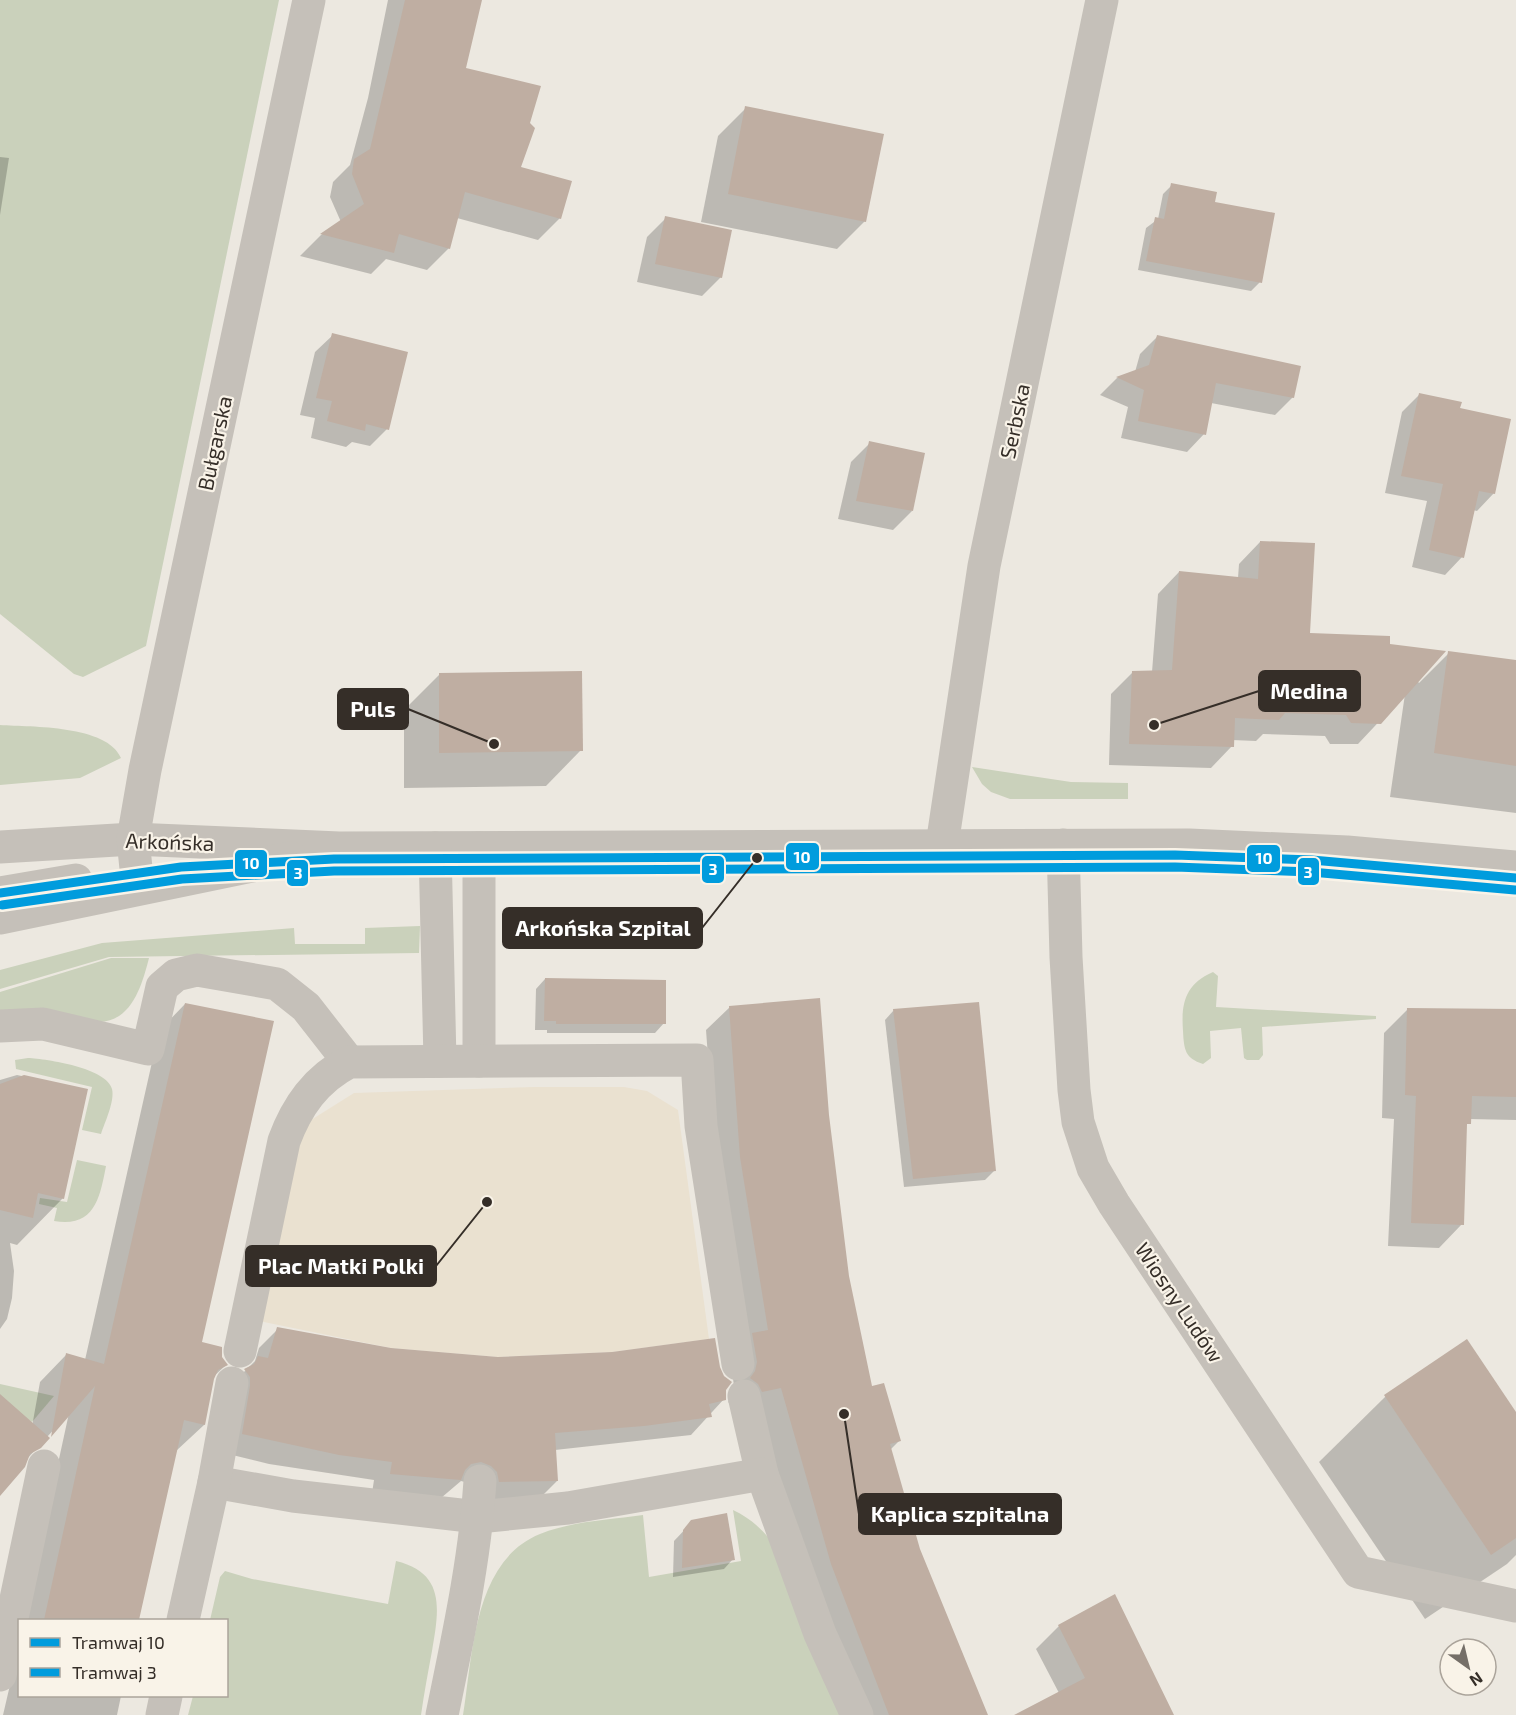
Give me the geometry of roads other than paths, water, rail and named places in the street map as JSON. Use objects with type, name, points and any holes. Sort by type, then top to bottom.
[{"type":"street","name":"Bułgarska","points":[[135,863],[146,763],[309,0]]},
{"type":"street","name":"Serbska","points":[[942,845],[984,566],[1102,0]]},
{"type":"street","name":"Arkońska","points":[[0,918],[135,863],[239,843],[339,848],[1063,845],[1292,849],[1516,867]]},
{"type":"street","name":"Wiosny Ludów","points":[[1063,845],[1071,1046],[1078,1122],[1093,1168],[1114,1204],[1358,1572],[1516,1606]]},
{"type":"street","name":"Arkońska","points":[[0,847],[135,863],[278,861],[339,848]]},
{"type":"street","points":[[435,848],[440,1061]]},
{"type":"street","points":[[479,848],[479,1061]]},
{"type":"street","points":[[0,873],[135,863]]},
{"type":"street","points":[[0,893],[135,863]]},
{"type":"street","points":[[0,1026],[43,1024],[148,1049],[162,987],[176,975],[196,970],[277,984],[306,1008],[349,1062]]},
{"type":"street","points":[[240,1351],[284,1141],[293,1118],[327,1073],[349,1062],[697,1060],[701,1126],[738,1364]]},
{"type":"street","points":[[183,1619],[214,1482],[232,1383]]},
{"type":"street","points":[[744,1396],[762,1474],[820,1634],[857,1715]]},
{"type":"street","points":[[0,1676],[44,1466]]},
{"type":"street","points":[[214,1482],[293,1496],[478,1517],[568,1508],[762,1474]]},
{"type":"street","points":[[442,1715],[465,1600],[478,1517],[480,1481]]},
{"type":"street","points":[[162,1715],[166,1697]]},
{"type":"tram line","name":"10","points":[[0,893],[181,867],[334,859],[1175,855],[1312,860],[1516,878]]},
{"type":"tram line","name":"3","points":[[2,905],[182,879],[334,871],[1175,867],[1311,872],[1515,890]]},
{"type":"place","name":"Medina","points":[[1154,725]]},
{"type":"place","name":"Puls","points":[[494,744]]},
{"type":"place","name":"Arkońska Szpital","points":[[757,858]]},
{"type":"place","name":"Plac Matki Polki","points":[[487,1202]]},
{"type":"place","name":"Kaplica szpitalna","points":[[844,1414]]}]
